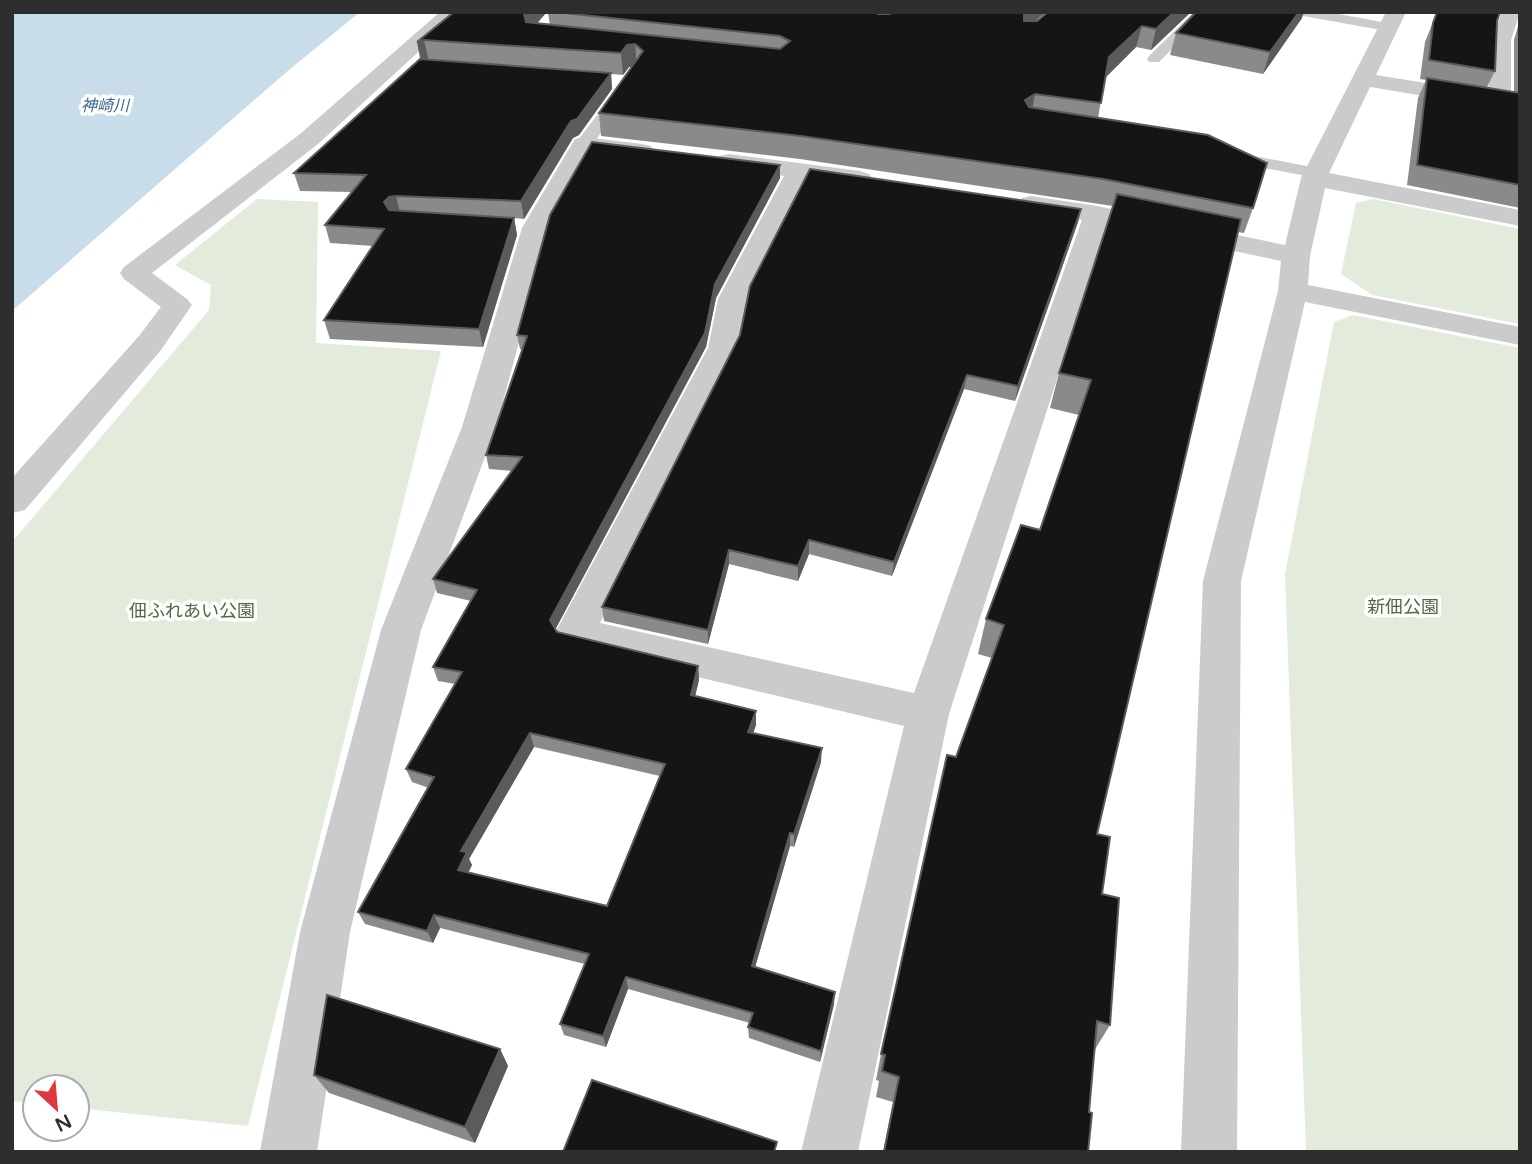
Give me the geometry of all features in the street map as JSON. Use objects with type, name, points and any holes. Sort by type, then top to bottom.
[{"type":"street","points":[[12,501],[150,344],[177,305],[134,273],[309,139],[452,12]]},
{"type":"street","points":[[1362,79],[1509,103],[1501,40],[1512,12]]},
{"type":"street","points":[[1209,1152],[1222,581],[1316,175],[1392,20]]},
{"type":"street","points":[[288,1152],[325,932],[401,631],[479,427],[529,228],[584,144],[890,183]]},
{"type":"street","points":[[800,170],[733,299],[723,348],[575,633],[928,714]]},
{"type":"street","points":[[1316,175],[1520,218]]},
{"type":"street","points":[[1006,200],[1097,214],[1295,274],[1520,336]]},
{"type":"street","points":[[829,1152],[928,714],[1097,214]]},
{"type":"lane","points":[[1154,59],[1202,12]]},
{"type":"lane","points":[[1303,12],[1392,20]]},
{"type":"lane","points":[[584,144],[628,83],[615,82]]},
{"type":"lane","points":[[1222,155],[1316,175]]},
{"type":"green space","name":"佃ふれあい公園","points":[[257,199],[318,202],[316,343],[441,351],[248,1126],[91,1109],[91,1073],[21,1073],[21,1102],[12,1101],[12,542],[209,310],[211,285],[175,265]]},
{"type":"green space","points":[[1373,199],[1520,229],[1520,324],[1372,295],[1341,274],[1356,203]]},
{"type":"green space","name":"新佃公園","points":[[1353,315],[1520,348],[1520,1152],[1306,1152],[1285,574],[1334,322]]},
{"type":"water","name":"神崎川","points":[[12,12],[360,12],[290,69],[12,311]]},
{"type":"building","points":[[454,12],[525,12],[526,22],[780,49],[790,41],[780,36],[555,12],[1024,12],[1024,21],[1037,21],[1048,12],[1174,12],[1156,29],[1142,26],[1109,57],[1101,103],[1035,94],[1025,100],[1029,107],[1208,135],[1267,163],[1253,208],[1103,179],[801,136],[599,113],[643,51],[635,44],[627,45],[621,53],[424,40],[417,42]]},
{"type":"building","points":[[1196,12],[1299,12],[1270,52],[1176,33]]},
{"type":"building","points":[[1437,12],[1500,12],[1497,21],[1495,71],[1429,60],[1433,23]]},
{"type":"building","points":[[420,59],[611,73],[577,119],[571,121],[521,201],[396,196],[389,197],[384,202],[389,210],[514,218],[479,329],[324,320],[384,229],[325,225],[366,175],[294,173]]},
{"type":"building","points":[[1427,78],[1520,93],[1520,185],[1417,165]]},
{"type":"building","points":[[592,142],[780,165],[715,284],[705,333],[550,620],[557,632],[698,666],[691,695],[756,711],[748,732],[822,748],[794,834],[790,833],[752,966],[835,992],[821,1051],[748,1027],[753,1013],[626,977],[603,1036],[560,1024],[589,954],[434,915],[427,931],[358,912],[434,777],[406,769],[462,672],[433,667],[477,590],[433,579],[522,457],[486,455],[527,336],[517,335],[550,215]],"holes":[[[530,733],[665,764],[607,906],[458,870],[467,852],[461,851]]]},
{"type":"building","points":[[810,169],[1081,209],[1018,386],[967,375],[894,562],[809,540],[798,566],[729,550],[708,630],[602,607],[740,335],[750,286]]},
{"type":"building","points":[[1117,194],[1241,219],[1097,834],[1110,837],[1102,894],[1119,898],[1110,1025],[1097,1021],[1088,1152],[884,1152],[899,1077],[882,1071],[885,1055],[881,1054],[947,755],[956,757],[1004,625],[986,619],[1021,525],[1040,530],[1091,380],[1059,373]]},
{"type":"building","points":[[327,995],[500,1049],[465,1127],[314,1075]]},
{"type":"building","points":[[592,1080],[777,1142],[774,1152],[563,1152]]}]
